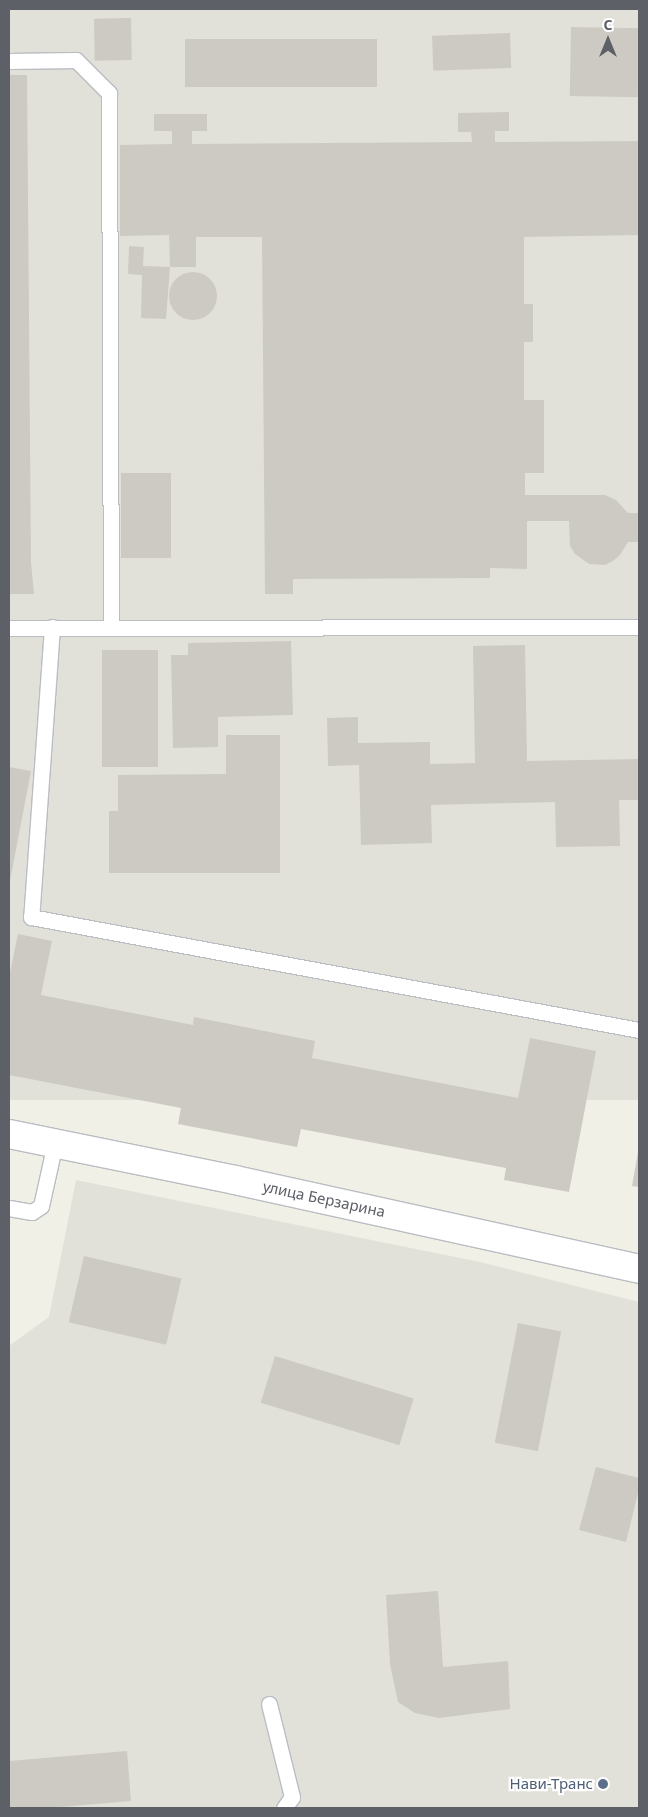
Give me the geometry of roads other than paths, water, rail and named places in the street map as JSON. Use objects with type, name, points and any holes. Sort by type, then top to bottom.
[{"type":"street","name":"улица Берзарина","points":[[9,1134],[535,1244],[639,1269]]},
{"type":"lane","points":[[9,61],[76,60],[109,93],[111,626]]},
{"type":"lane","points":[[9,628],[111,626],[639,627]]},
{"type":"lane","points":[[52,627],[31,916],[639,1030]]},
{"type":"lane","points":[[9,1208],[32,1212],[41,1206],[55,1143]]},
{"type":"lane","points":[[269,1704],[292,1797],[284,1808]]},
{"type":"place","name":"Нави-Транс","points":[[603,1784]]}]
